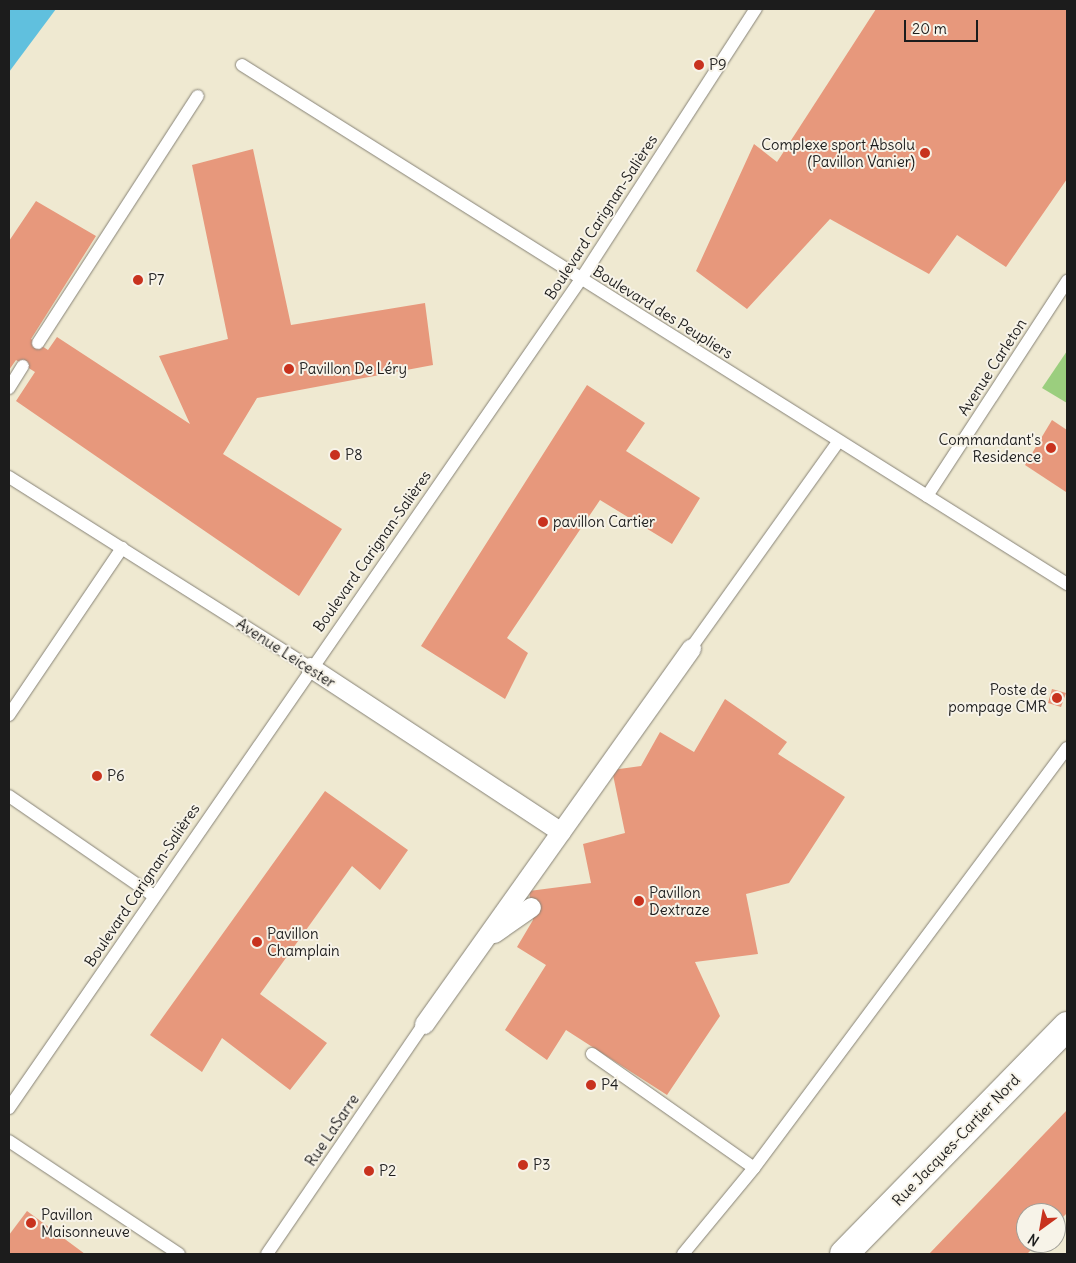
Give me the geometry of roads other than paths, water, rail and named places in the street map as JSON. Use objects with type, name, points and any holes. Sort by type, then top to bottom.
[{"type":"street","points":[[424,1024],[692,648]]},
{"type":"street","name":"Avenue Leicester","points":[[310,667],[561,832]]},
{"type":"street","points":[[588,794],[616,775],[621,748]]},
{"type":"street","points":[[483,941],[531,907]]},
{"type":"street","name":"Rue Jacques-Cartier Nord","points":[[844,1254],[1067,1026]]},
{"type":"lane","name":"Boulevard Carignan-Salières","points":[[9,1108],[310,667],[581,279],[756,9]]},
{"type":"lane","name":"Boulevard des Peupliers","points":[[242,66],[838,442],[1067,584]]},
{"type":"lane","points":[[38,343],[198,96]]},
{"type":"lane","name":"Avenue Carleton","points":[[927,496],[1067,281]]},
{"type":"lane","points":[[9,388],[23,366]]},
{"type":"lane","points":[[692,648],[838,442]]},
{"type":"lane","name":"Avenue Leicester","points":[[9,477],[310,667]]},
{"type":"lane","points":[[9,715],[122,548]]},
{"type":"lane","points":[[683,1254],[754,1168],[1067,748]]},
{"type":"lane","points":[[9,796],[154,896]]},
{"type":"lane","name":"Rue LaSarre","points":[[267,1254],[424,1024]]},
{"type":"lane","points":[[592,1054],[754,1168]]},
{"type":"lane","points":[[9,1141],[179,1254]]},
{"type":"water","points":[[9,9],[56,9],[9,72]]},
{"type":"place","name":"P9","points":[[699,65]]},
{"type":"place","name":"Complexe sport Absolu (Pavillon Vanier)","points":[[925,153]]},
{"type":"place","name":"P7","points":[[138,280]]},
{"type":"place","name":"Pavillon De Léry","points":[[289,369]]},
{"type":"place","name":"Commandant's Residence","points":[[1051,448]]},
{"type":"place","name":"P8","points":[[335,455]]},
{"type":"place","name":"pavillon Cartier","points":[[543,522]]},
{"type":"place","name":"Poste de pompage CMR","points":[[1057,698]]},
{"type":"place","name":"P6","points":[[97,776]]},
{"type":"place","name":"Pavillon Dextraze","points":[[639,901]]},
{"type":"place","name":"Pavillon Champlain","points":[[257,942]]},
{"type":"place","name":"P4","points":[[591,1085]]},
{"type":"place","name":"P3","points":[[523,1165]]},
{"type":"place","name":"P2","points":[[369,1171]]},
{"type":"place","name":"Pavillon Maisonneuve","points":[[31,1223]]}]
